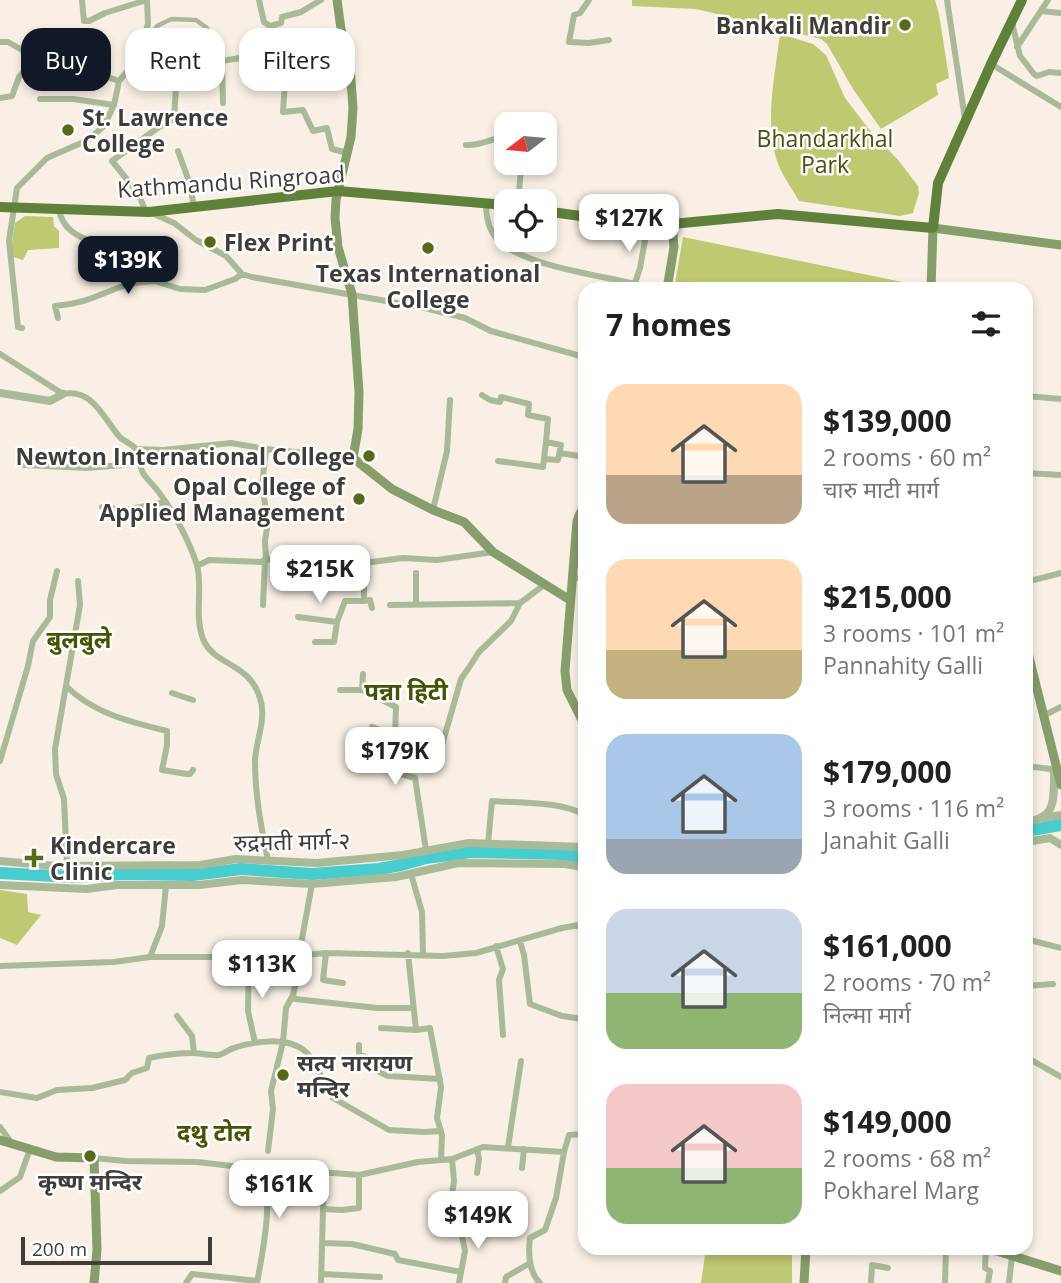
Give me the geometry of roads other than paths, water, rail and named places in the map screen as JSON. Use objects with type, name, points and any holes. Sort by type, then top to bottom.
[{"type":"highway","points":[[557,213],[648,225],[778,214],[933,228],[938,183],[1022,0]]},
{"type":"highway","name":"Kathmandu Ringroad","points":[[0,207],[147,212],[340,192],[494,204]]},
{"type":"main road","points":[[339,0],[341,29],[350,66],[352,89],[353,125],[336,208],[338,247],[352,294],[360,410],[353,458],[392,489],[464,522],[493,552],[570,600]]},
{"type":"main road","points":[[339,0],[355,63],[357,109],[355,146],[340,192]]},
{"type":"main road","points":[[668,282],[674,247],[673,223]]},
{"type":"main road","points":[[931,282],[933,228],[1061,245]]},
{"type":"main road","points":[[578,542],[572,578],[565,681],[578,713]]},
{"type":"main road","points":[[1033,672],[1059,778]]},
{"type":"main road","points":[[0,1140],[56,1157],[93,1158],[96,1250],[93,1283]]},
{"type":"main road","points":[[804,1283],[806,1255]]},
{"type":"main road","points":[[1009,1255],[1061,1271]]},
{"type":"street","points":[[82,0],[84,21],[89,22],[105,13],[147,0],[147,28]]},
{"type":"street","points":[[260,0],[264,22],[270,26],[281,23],[282,17],[301,12],[321,0]]},
{"type":"street","points":[[589,0],[580,13],[574,15],[569,42],[610,40]]},
{"type":"street","points":[[947,0],[966,123]]},
{"type":"street","points":[[1017,47],[1048,0]]},
{"type":"street","points":[[1041,11],[1061,13]]},
{"type":"street","points":[[156,28],[172,19],[196,20],[207,28]]},
{"type":"street","points":[[1012,21],[1023,62],[1034,74],[1061,74]]},
{"type":"street","points":[[0,42],[8,42],[21,49]]},
{"type":"street","points":[[991,64],[1061,107]]},
{"type":"street","points":[[22,328],[18,327],[9,256],[10,230],[18,188],[47,158],[95,135],[104,126],[114,105],[119,81],[125,74]]},
{"type":"street","points":[[0,98],[12,96],[21,75]]},
{"type":"street","points":[[111,78],[119,81]]},
{"type":"street","points":[[176,91],[174,119],[113,161],[138,193],[147,212],[174,223],[196,240],[226,256],[242,274],[465,318],[491,331],[578,355]]},
{"type":"street","points":[[223,91],[223,103]]},
{"type":"street","points":[[284,91],[283,112],[303,110],[313,131],[327,128],[332,149],[348,153]]},
{"type":"street","points":[[40,99],[74,99],[114,105]]},
{"type":"street","points":[[466,145],[480,146],[494,139]]},
{"type":"street","points":[[178,151],[190,184],[194,208]]},
{"type":"street","points":[[486,203],[487,221],[497,239],[518,254],[618,282]]},
{"type":"street","points":[[59,209],[60,219],[66,228],[123,258],[131,270],[132,283]]},
{"type":"street","points":[[635,282],[648,225]]},
{"type":"street","points":[[58,318],[55,306],[98,299],[109,290],[132,283],[155,281],[180,289],[205,290],[242,274]]},
{"type":"street","points":[[0,354],[63,394]]},
{"type":"street","points":[[0,393],[50,401],[72,392],[86,397],[102,411],[119,437],[136,449],[163,450],[231,443],[353,458]]},
{"type":"street","points":[[482,395],[499,402],[501,397],[529,404],[528,415],[548,418],[543,467],[498,461]]},
{"type":"street","points":[[1033,397],[1061,399]]},
{"type":"street","points":[[433,510],[447,451],[450,400]]},
{"type":"street","points":[[544,459],[558,460],[561,445],[546,442]]},
{"type":"street","points":[[136,449],[137,460],[144,474],[166,502],[197,566],[203,639],[209,649],[251,677],[260,697],[263,709],[255,759],[258,813],[268,860]]},
{"type":"street","points":[[263,605],[268,521],[262,486],[266,449]]},
{"type":"street","points":[[560,453],[578,456]]},
{"type":"street","points":[[23,465],[88,468],[134,464],[137,460]]},
{"type":"street","points":[[1033,473],[1061,475]]},
{"type":"street","points":[[102,507],[125,510],[166,502]]},
{"type":"street","points":[[197,566],[209,560],[244,563],[262,562],[266,559],[312,563],[341,560],[364,563],[404,558],[437,560],[493,552]]},
{"type":"street","points":[[364,563],[364,601]]},
{"type":"street","points":[[0,761],[33,641],[50,617],[50,600],[57,571]]},
{"type":"street","points":[[416,573],[416,604]]},
{"type":"street","points":[[1033,580],[1061,573]]},
{"type":"street","points":[[572,578],[578,578]]},
{"type":"street","points":[[67,866],[64,799],[56,774],[55,749],[80,605],[78,581]]},
{"type":"street","points":[[364,723],[436,748],[442,745],[461,679],[480,652],[511,621],[520,603],[544,585]]},
{"type":"street","points":[[315,642],[334,642],[337,622],[345,601],[370,600],[372,608]]},
{"type":"street","points":[[390,605],[520,603]]},
{"type":"street","points":[[298,617],[337,622]]},
{"type":"street","points":[[362,690],[363,674]]},
{"type":"street","points":[[66,686],[94,709],[167,731],[162,770],[187,774],[191,774],[192,770]]},
{"type":"street","points":[[1033,689],[1037,688]]},
{"type":"street","points":[[340,690],[362,690],[396,707],[398,736],[386,770],[415,778],[426,850]]},
{"type":"street","points":[[172,693],[192,700]]},
{"type":"street","points":[[1045,715],[1061,707]]},
{"type":"street","points":[[350,739],[367,743],[372,727]]},
{"type":"street","points":[[1033,766],[1051,768],[1059,778],[1052,804],[1044,818]]},
{"type":"street","points":[[488,844],[492,801],[578,810]]},
{"type":"street","points":[[1033,820],[1061,815]]},
{"type":"street","points":[[1033,841],[1061,836]]},
{"type":"street","points":[[1050,838],[1061,845]]},
{"type":"street","name":"रुद्रमती मार्ग-२","points":[[0,861],[67,866],[200,865],[236,859],[317,863],[388,856],[469,843],[578,847]]},
{"type":"street","points":[[0,885],[53,888],[199,885],[242,880],[312,884],[359,882],[458,863],[578,866]]},
{"type":"street","points":[[411,874],[422,912],[424,954]]},
{"type":"street","points":[[268,1152],[273,1109],[271,1091],[283,1042],[286,1008],[293,995],[298,973],[312,884]]},
{"type":"street","points":[[150,957],[162,926],[166,885]]},
{"type":"street","points":[[0,966],[114,962],[150,957],[225,957],[249,960],[327,953],[443,956],[475,953],[578,926]]},
{"type":"street","points":[[520,941],[530,1004],[578,1020]]},
{"type":"street","points":[[1033,941],[1061,948]]},
{"type":"street","points":[[496,946],[503,969],[499,980],[503,1035]]},
{"type":"street","points":[[327,953],[323,980],[342,983]]},
{"type":"street","points":[[408,953],[416,1030]]},
{"type":"street","points":[[249,960],[248,1012],[255,1043]]},
{"type":"street","points":[[1033,986],[1053,985]]},
{"type":"street","points":[[293,995],[295,999],[377,1008],[413,1008]]},
{"type":"street","points":[[177,1016],[192,1036],[194,1053]]},
{"type":"street","points":[[381,1028],[430,1028],[440,1079],[438,1118],[441,1130],[441,1160]]},
{"type":"street","points":[[0,1092],[37,1098],[57,1090],[92,1088],[125,1080],[132,1073],[147,1068],[149,1058],[194,1053],[219,1055],[235,1047],[283,1042],[299,1046],[308,1054],[318,1067],[327,1092],[333,1098],[389,1130],[441,1130]]},
{"type":"street","points":[[359,1045],[359,1054],[374,1061],[373,1069],[388,1076],[440,1079]]},
{"type":"street","points":[[508,1147],[521,1061]]},
{"type":"street","points":[[1033,1061],[1061,1077]]},
{"type":"street","points":[[0,1127],[11,1142]]},
{"type":"street","points":[[540,1283],[530,1263],[530,1238],[545,1230],[556,1198],[569,1135],[578,1134]]},
{"type":"street","points":[[93,1158],[197,1162],[285,1172],[359,1175],[418,1162],[452,1159],[483,1147],[564,1152]]},
{"type":"street","points":[[0,1191],[20,1177],[30,1149]]},
{"type":"street","points":[[477,1149],[477,1173]]},
{"type":"street","points":[[522,1168],[524,1149]]},
{"type":"street","points":[[443,1214],[443,1205],[451,1202],[454,1181],[452,1159]]},
{"type":"street","points":[[186,1283],[192,1274],[257,1282],[268,1205],[263,1174],[257,1167]]},
{"type":"street","points":[[321,1283],[324,1172]]},
{"type":"street","points":[[323,1209],[359,1208],[359,1175]]},
{"type":"street","points":[[455,1220],[453,1230],[461,1231],[465,1251],[459,1283]]},
{"type":"street","points":[[323,1243],[352,1244],[395,1254],[398,1260],[461,1272]]},
{"type":"street","points":[[945,1283],[946,1255]]},
{"type":"street","points":[[986,1255],[985,1268],[990,1271],[988,1283]]},
{"type":"street","points":[[1009,1283],[1012,1256]]},
{"type":"street","points":[[505,1283],[506,1277],[530,1263]]},
{"type":"street","points":[[871,1283],[872,1265],[888,1268]]},
{"type":"street","points":[[322,1274],[380,1278]]},
{"type":"waterway","points":[[1033,830],[1061,825]]},
{"type":"waterway","points":[[0,873],[73,877],[123,874],[193,875],[241,869],[312,874],[379,869],[426,858],[471,852],[561,854],[578,857]]},
{"type":"place","name":"Bankali Mandir","points":[[905,25]]},
{"type":"place","name":"St. Lawrence College","points":[[68,130]]},
{"type":"place","name":"Flex Print","points":[[210,242]]},
{"type":"place","name":"Texas International College","points":[[428,248]]},
{"type":"place","name":"Newton International College","points":[[369,456]]},
{"type":"place","name":"Opal College of Applied Management","points":[[359,499]]},
{"type":"place","name":"Kindercare Clinic","points":[[34,858]]},
{"type":"place","name":"सत्य नारायण मन्दिर","points":[[283,1075]]},
{"type":"place","name":"कृष्ण मन्दिर","points":[[90,1156]]},
{"type":"district","name":"बुलबुले","points":[[79,638]]},
{"type":"district","name":"पन्ना हिटी","points":[[406,690]]},
{"type":"district","name":"दथु टोल","points":[[214,1131]]},
{"type":"park label","name":"Bhandarkhal Park","points":[[825,151]]}]
